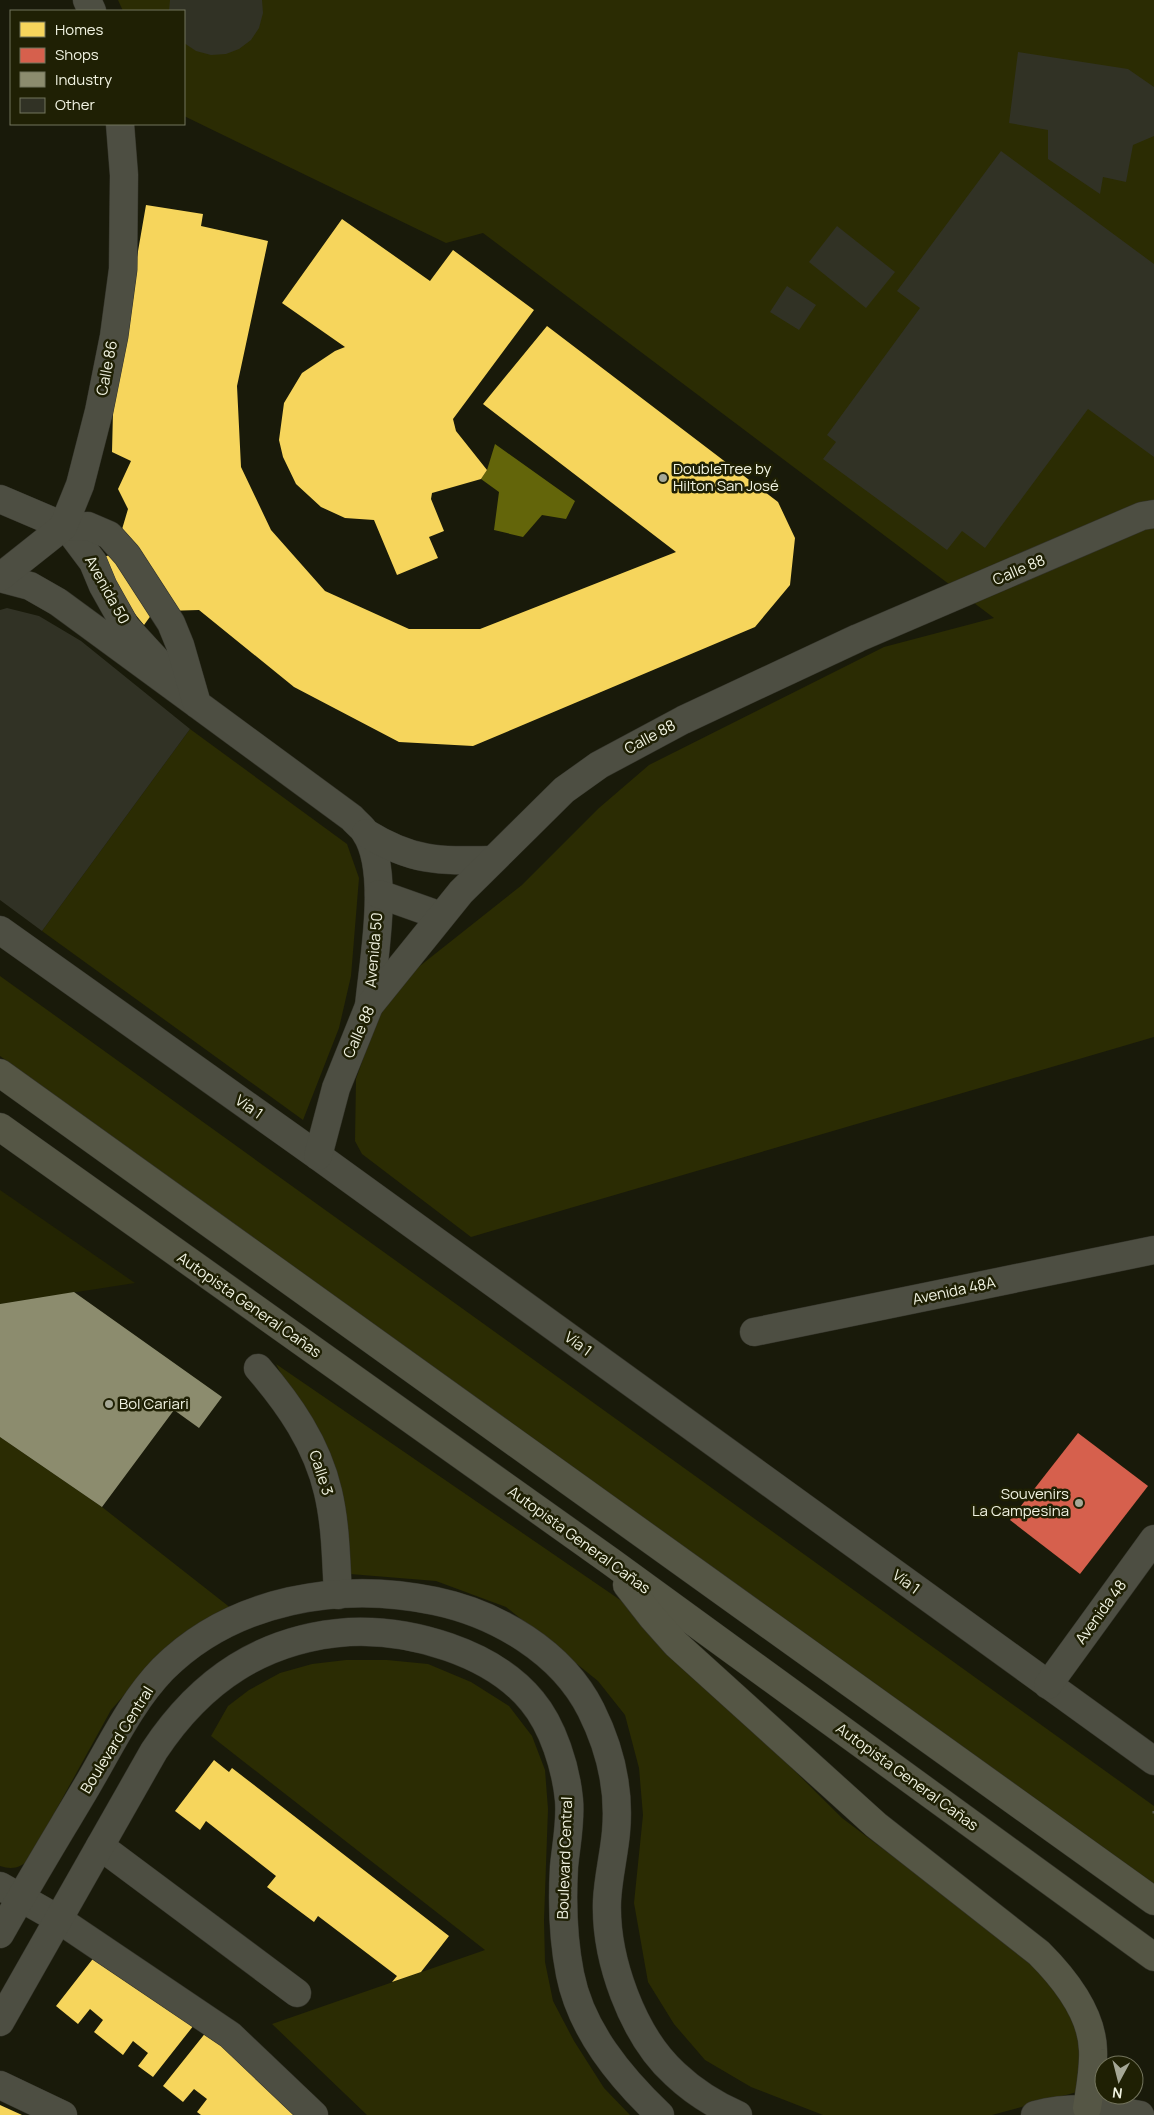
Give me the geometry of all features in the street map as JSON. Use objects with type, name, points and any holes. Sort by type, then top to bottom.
[{"type":"highway","points":[[0,1073],[1154,1901]]},
{"type":"highway","name":"Autopista General Cañas","points":[[0,1127],[610,1562],[1154,1957]]},
{"type":"highway","points":[[610,1562],[652,1617],[700,1666],[876,1825],[1052,1966],[1079,2005],[1091,2032],[1094,2048],[1088,2108]]},
{"type":"street","name":"Calle 86","points":[[0,578],[63,527],[80,485],[99,411],[114,336],[123,269],[124,175],[120,125]]},
{"type":"street","name":"Avenida 50","points":[[0,499],[63,527],[72,534],[93,562],[103,586],[126,627],[196,704]]},
{"type":"street","name":"Calle 88","points":[[318,1156],[336,1088],[368,1006],[441,916],[492,860],[564,790],[599,765],[683,720],[858,638],[1142,516],[1154,514]]},
{"type":"street","points":[[63,527],[88,526],[109,535],[127,555],[171,623],[180,645],[196,704]]},
{"type":"street","name":"Avenida 50","points":[[0,578],[30,586],[58,602],[352,818],[366,833],[385,845],[410,855],[441,861],[492,860]]},
{"type":"street","name":"Avenida 50","points":[[366,833],[376,859],[379,894],[368,1006]]},
{"type":"street","name":"Avenida 50","points":[[379,894],[441,916]]},
{"type":"street","name":"Vía 1","points":[[0,930],[318,1156],[1154,1761]]},
{"type":"street","name":"Avenida 48A","points":[[754,1332],[1154,1250]]},
{"type":"street","name":"Calle 3","points":[[258,1368],[279,1392],[297,1420],[310,1442],[321,1467],[351,1594],[364,1631]]},
{"type":"street","name":"Avenida 48","points":[[1048,1685],[1154,1539]]},
{"type":"street","name":"Boulevard Central","points":[[0,1934],[10,1892],[134,1707],[163,1670],[186,1650],[228,1622],[277,1603],[297,1599],[351,1594],[430,1600],[457,1606],[492,1620],[516,1633],[541,1651],[569,1676],[581,1691],[609,1755],[616,1794],[617,1816],[607,1917],[610,1948],[616,1973],[631,2012],[646,2038],[673,2073],[714,2104],[738,2115]]},
{"type":"street","points":[[297,1599],[304,1638]]},
{"type":"street","name":"Boulevard Central","points":[[0,2022],[159,1744],[172,1724],[196,1698],[216,1681],[260,1654],[304,1638],[364,1631],[399,1635],[427,1640],[472,1657],[494,1669],[518,1687],[532,1701],[542,1716],[562,1761],[569,1803],[563,1924],[575,1995],[600,2045],[653,2108]]},
{"type":"street","points":[[100,1846],[297,1993]]},
{"type":"street","points":[[10,1892],[58,1919],[230,2036],[314,2115]]},
{"type":"street","points":[[653,2108],[673,2073]]},
{"type":"street","points":[[0,2086],[63,2115]]},
{"type":"street","points":[[1035,2115],[1088,2108],[1140,2115]]},
{"type":"shaded area","points":[[118,0],[1154,0],[1154,1037],[471,1237],[362,1154],[355,1141],[356,1079],[379,1013],[416,969],[522,885],[599,808],[649,765],[884,647],[994,618],[483,233],[446,243],[185,116],[185,10],[123,10]]},
{"type":"shaded area","points":[[495,444],[575,501],[566,519],[542,515],[523,537],[494,530],[499,492],[481,479],[487,470]]},
{"type":"shaded area","points":[[190,729],[347,844],[359,878],[351,976],[339,1028],[303,1120],[42,931]]},
{"type":"shaded area","points":[[0,976],[1154,1806],[1154,1884],[1043,1807],[0,1056]]},
{"type":"shaded area","points":[[0,1190],[135,1283],[0,1304]]},
{"type":"shaded area","points":[[276,1364],[629,1606],[842,1818],[972,1916],[1048,1979],[1072,2018],[1081,2044],[1083,2067],[1077,2092],[992,2115],[823,2115],[751,2087],[705,2060],[674,2024],[648,1982],[634,1903],[643,1815],[639,1768],[625,1715],[598,1681],[506,1607],[436,1581],[350,1574],[333,1470]]},
{"type":"shaded area","points":[[0,1437],[102,1507],[232,1609],[146,1670],[111,1710],[29,1859],[23,1864],[12,1868],[0,1866]]},
{"type":"shaded area","points":[[346,1660],[387,1660],[428,1664],[471,1682],[509,1706],[532,1736],[545,1770],[548,1809],[544,1920],[545,1962],[553,2001],[574,2041],[604,2088],[630,2115],[367,2115],[272,2024],[485,1950],[211,1736],[228,1706],[249,1690],[280,1673],[312,1664]]},
{"type":"building: Homes","name":"DoubleTree by Hilton San José","points":[[146,205],[203,214],[201,226],[268,241],[237,386],[241,467],[271,530],[325,591],[409,629],[480,629],[676,552],[483,404],[547,326],[778,502],[795,538],[790,585],[755,627],[473,746],[399,742],[294,687],[199,610],[164,611],[157,607],[144,625],[117,592],[104,557],[115,553],[128,509],[118,489],[131,461],[112,452],[114,370],[132,286]]},
{"type":"building: Homes","points":[[342,219],[430,281],[453,250],[534,310],[453,419],[456,431],[487,470],[481,479],[432,493],[431,499],[444,531],[429,537],[438,558],[397,575],[374,520],[345,518],[321,507],[296,484],[283,457],[279,440],[284,403],[302,373],[335,351],[345,347],[282,303]]},
{"type":"building: Homes","points":[[214,1760],[229,1772],[232,1768],[449,1936],[421,1972],[392,1982],[397,1976],[318,1916],[314,1922],[267,1887],[276,1876],[206,1821],[200,1830],[175,1811]]},
{"type":"building: Homes","points":[[99,1951],[194,2025],[153,2077],[138,2066],[148,2053],[133,2041],[123,2055],[94,2032],[103,2020],[90,2009],[78,2024],[56,2006]]},
{"type":"building: Homes","points":[[207,2031],[301,2106],[294,2115],[201,2115],[197,2112],[207,2099],[194,2089],[183,2102],[163,2086]]},
{"type":"building: Homes","points":[[0,2105],[22,2115],[0,2115]]},
{"type":"building: Shops","name":"Souvenirs La Campesina","points":[[1078,1433],[1148,1486],[1080,1574],[1010,1520]]},
{"type":"building: Industry","name":"Bol Cariari","points":[[74,1292],[222,1397],[199,1428],[174,1410],[102,1507],[0,1437],[0,1304]]},
{"type":"building: Other","points":[[170,0],[262,0],[263,13],[259,28],[251,40],[239,49],[226,54],[211,55],[196,51],[185,44],[185,10],[169,10]]},
{"type":"building: Other","points":[[1018,52],[1128,69],[1154,87],[1154,136],[1133,145],[1126,182],[1103,177],[1100,194],[1048,159],[1048,130],[1009,123]]},
{"type":"building: Other","points":[[1001,151],[1154,264],[1154,457],[1088,409],[985,548],[962,531],[947,550],[823,459],[836,442],[827,435],[920,308],[897,291]]},
{"type":"building: Other","points":[[837,226],[895,272],[866,308],[809,262]]},
{"type":"building: Other","points":[[787,286],[816,305],[799,330],[770,312]]},
{"type":"building: Other","points":[[7,608],[39,616],[81,641],[190,729],[42,931],[0,900],[0,610]]},
{"type":"place","name":"DoubleTree by Hilton San José","points":[[663,478]]},
{"type":"place","name":"Bol Cariari","points":[[109,1404]]},
{"type":"place","name":"Souvenirs La Campesina","points":[[1079,1503]]}]
